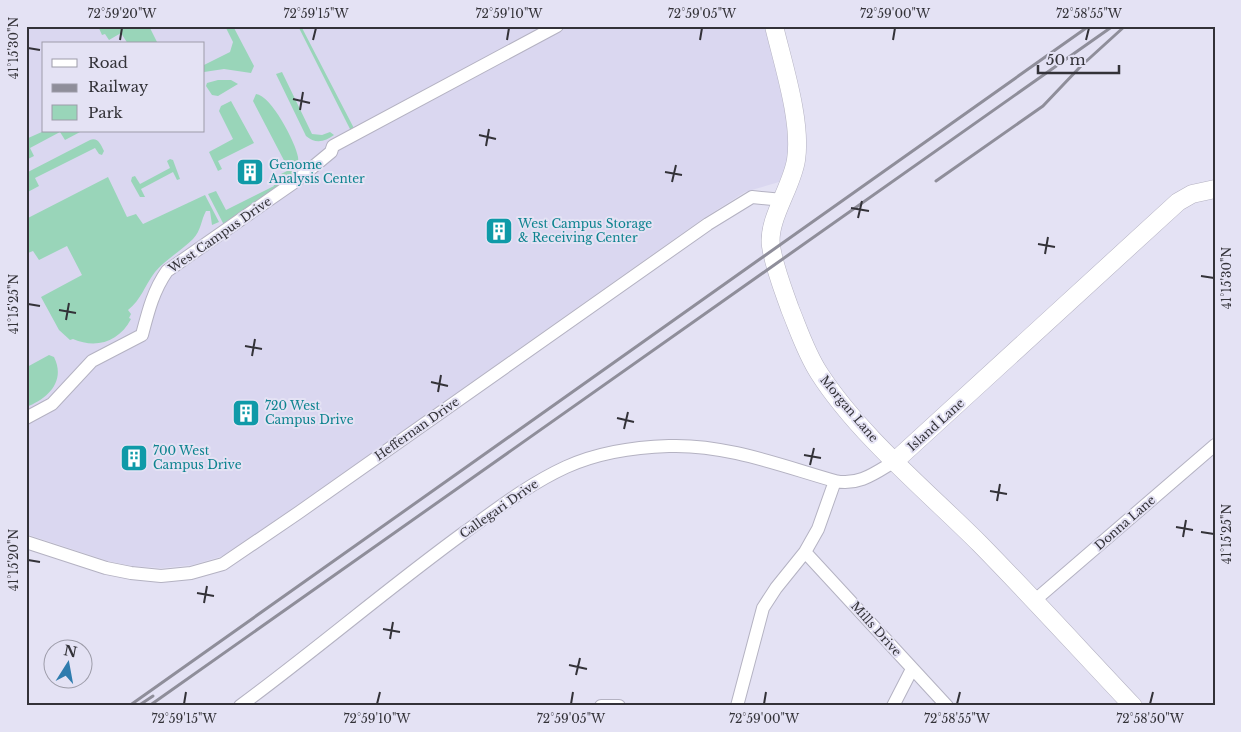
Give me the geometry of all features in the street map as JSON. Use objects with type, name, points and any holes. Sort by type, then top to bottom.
[{"type":"street","name":"West Campus Drive","points":[[26,418],[52,404],[92,361],[142,335],[150,303],[158,285],[167,272],[296,181],[331,152],[333,146],[557,26]]},
{"type":"street","name":"Morgan Lane","points":[[774,26],[787,83],[797,144],[794,171],[770,237],[771,247],[784,292],[803,341],[818,372],[831,391],[895,460],[1034,601],[1133,706]]},
{"type":"street","name":"Island Lane","points":[[835,482],[848,483],[862,480],[895,460],[1178,202],[1192,194],[1215,189]]},
{"type":"street","name":"Heffernan Drive","points":[[26,542],[106,568],[131,573],[161,576],[191,573],[223,564],[722,215],[752,197],[783,200]]},
{"type":"street","name":"Donna Lane","points":[[1034,601],[1215,445]]},
{"type":"street","name":"Callegari Drive","points":[[240,706],[414,569],[532,484],[568,466],[601,455],[636,449],[670,446],[697,447],[734,453],[835,482]]},
{"type":"street","points":[[737,706],[762,608],[805,552],[818,529],[835,482]]},
{"type":"street","name":"Mills Drive","points":[[805,552],[947,706]]},
{"type":"street","points":[[893,706],[912,669]]},
{"type":"street","points":[[601,706],[619,706]]},
{"type":"shaded area","points":[[26,26],[766,26],[786,115],[789,159],[779,182],[745,192],[704,218],[223,556],[192,565],[162,568],[132,566],[108,561],[26,534]]},
{"type":"green space","points":[[98,26],[149,26],[157,42],[127,42],[121,33],[109,40],[105,34],[102,35]]},
{"type":"green space","points":[[225,26],[233,26],[254,66],[251,73],[224,69],[205,72],[205,64],[230,52],[233,42]]},
{"type":"green space","points":[[298,26],[301,26],[359,138],[351,131]]},
{"type":"green space","points":[[282,72],[312,134],[322,135],[330,132],[334,135],[320,141],[309,139],[306,136],[276,74]]},
{"type":"green space","points":[[218,80],[231,80],[238,84],[218,96],[212,95],[206,86],[207,83]]},
{"type":"green space","points":[[256,94],[269,102],[288,131],[296,150],[297,167],[294,175],[224,225],[208,194],[216,191],[226,210],[274,186],[271,179],[289,170],[253,101]]},
{"type":"green space","points":[[231,101],[254,143],[218,161],[222,169],[218,171],[209,152],[233,139],[219,111],[221,106]]},
{"type":"green space","points":[[42,132],[60,132],[30,148],[34,156],[26,160],[26,139]]},
{"type":"green space","points":[[60,132],[80,132],[65,140]]},
{"type":"green space","points":[[93,139],[99,142],[104,151],[102,155],[95,148],[35,178],[39,186],[26,193],[26,173]]},
{"type":"green space","points":[[173,160],[180,179],[177,180],[173,172],[141,189],[145,197],[140,197],[131,181],[132,177],[135,176],[140,184],[170,168],[167,161]]},
{"type":"green space","points":[[108,177],[127,217],[136,214],[143,224],[205,195],[219,222],[212,225],[210,211],[206,211],[196,236],[155,272],[140,297],[128,310],[131,314],[129,318],[131,319],[120,333],[113,338],[98,343],[70,340],[59,330],[41,297],[82,275],[67,246],[39,260],[33,251],[28,253],[26,249],[26,219]]},
{"type":"green space","points":[[49,355],[54,357],[58,374],[53,388],[34,404],[26,407],[26,372],[29,370],[27,367]]},
{"type":"railway","points":[[129,706],[1089,26]]},
{"type":"railway","points":[[149,706],[1113,26]]},
{"type":"railway","points":[[936,181],[1043,106],[1081,66],[1125,26]]},
{"type":"railway","points":[[138,706],[153,696]]},
{"type":"place","name":"Genome Analysis Center","points":[[250,172]]},
{"type":"place","name":"West Campus Storage & Receiving Center","points":[[499,231]]},
{"type":"place","name":"720 West Campus Drive","points":[[246,413]]},
{"type":"place","name":"700 West Campus Drive","points":[[134,458]]}]
